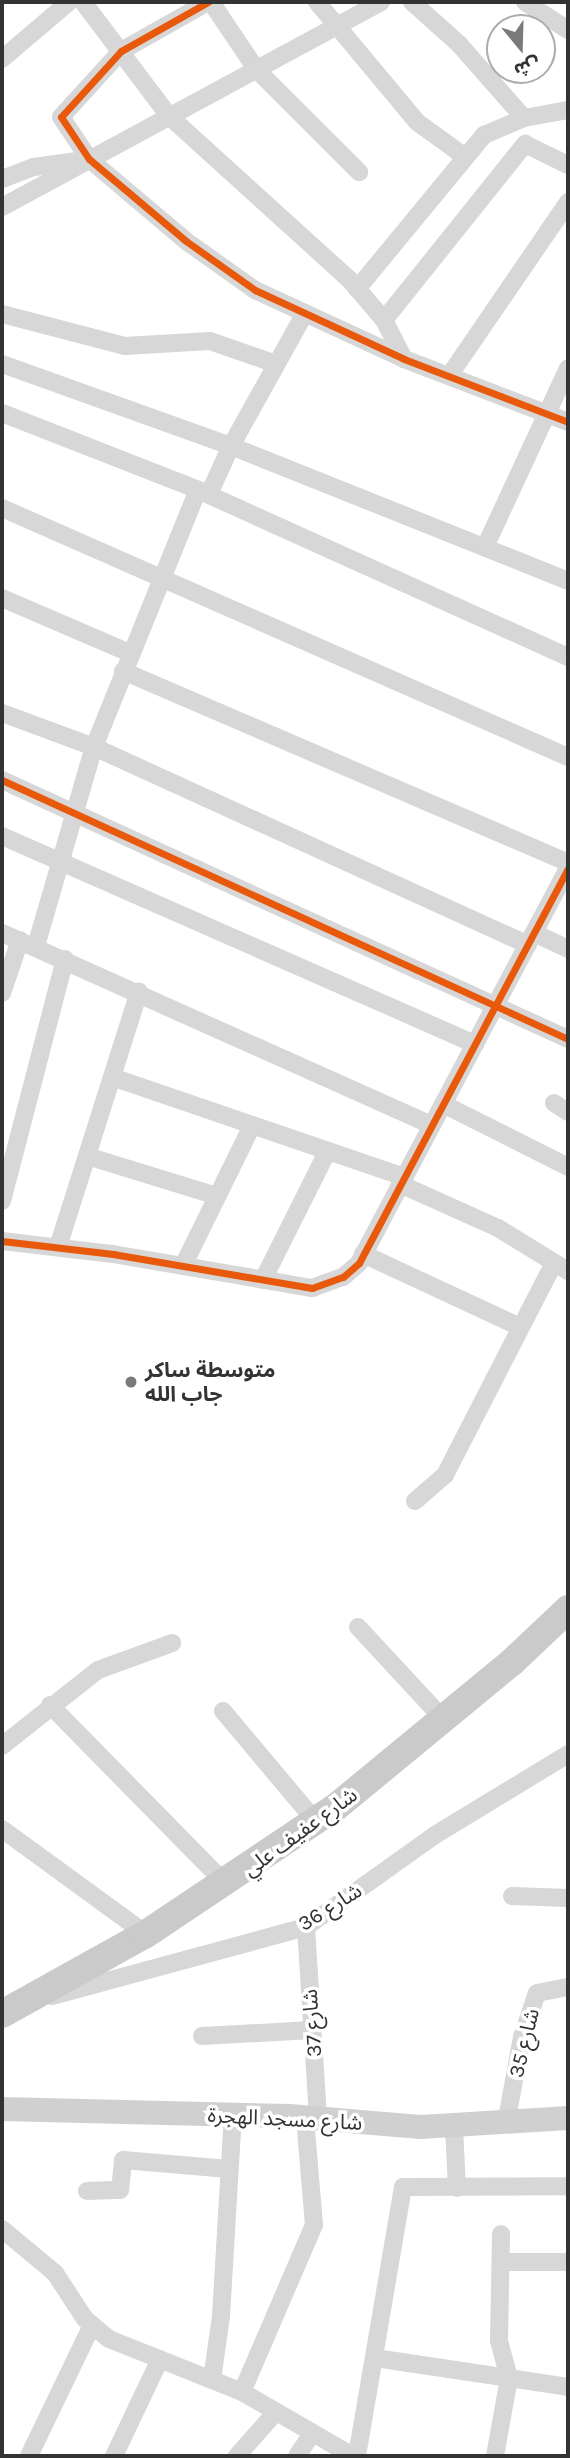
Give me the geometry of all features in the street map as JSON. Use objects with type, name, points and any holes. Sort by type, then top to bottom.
[{"type":"main road","name":"شارع عفيف علي","points":[[12,2009],[146,1934],[226,1884],[316,1822],[444,1720],[568,1609]]},
{"type":"street","points":[[2,59],[16,43],[69,2]]},
{"type":"street","points":[[83,2],[169,116],[357,289],[384,320],[404,359]]},
{"type":"street","points":[[359,172],[256,69],[210,2],[121,51],[61,117],[89,159],[226,270],[255,290],[404,359],[568,422]]},
{"type":"street","points":[[317,2],[335,27],[417,122],[464,156]]},
{"type":"street","points":[[2,207],[381,2]]},
{"type":"street","points":[[412,2],[458,44],[524,118]]},
{"type":"street","points":[[525,2],[568,30]]},
{"type":"street","points":[[2,31],[16,43]]},
{"type":"street","points":[[357,289],[484,135],[524,118],[568,110]]},
{"type":"street","points":[[384,320],[525,144],[568,165]]},
{"type":"street","points":[[2,179],[34,167],[89,159]]},
{"type":"street","points":[[449,376],[568,202]]},
{"type":"street","points":[[2,993],[28,943],[62,860],[94,747],[130,653],[204,492],[305,313]]},
{"type":"street","points":[[2,314],[125,346],[210,341],[276,364]]},
{"type":"street","points":[[2,363],[231,446],[568,580]]},
{"type":"street","points":[[485,547],[568,368]]},
{"type":"street","points":[[2,413],[204,492],[568,657]]},
{"type":"street","points":[[2,508],[568,757]]},
{"type":"street","points":[[2,598],[130,653]]},
{"type":"street","points":[[123,671],[568,863]]},
{"type":"street","points":[[2,713],[94,747],[531,939],[568,949]]},
{"type":"street","points":[[2,780],[568,1039]]},
{"type":"street","points":[[2,836],[62,860],[475,1044]]},
{"type":"street","points":[[2,1241],[58,1247],[312,1288],[331,1285],[363,1254],[568,869]]},
{"type":"street","points":[[2,933],[432,1125]]},
{"type":"street","points":[[2,1201],[65,959]]},
{"type":"street","points":[[58,1247],[139,992]]},
{"type":"street","points":[[112,1077],[402,1180],[498,1228],[561,1267],[520,1327],[445,1475],[415,1501]]},
{"type":"street","points":[[443,1104],[568,1167]]},
{"type":"street","points":[[183,1266],[252,1126]]},
{"type":"street","points":[[262,1280],[327,1152]]},
{"type":"street","points":[[87,1156],[217,1196]]},
{"type":"street","points":[[363,1254],[520,1327]]},
{"type":"street","points":[[358,1627],[444,1720]]},
{"type":"street","points":[[2,1746],[50,1705],[98,1670],[172,1643]]},
{"type":"street","points":[[50,1705],[226,1884]]},
{"type":"street","points":[[223,1711],[316,1822]]},
{"type":"street","name":"شارع 36","points":[[12,2009],[306,1927],[435,1835],[568,1754]]},
{"type":"street","points":[[2,1829],[146,1934]]},
{"type":"street","points":[[512,1896],[568,1898]]},
{"type":"street","name":"شارع 37","points":[[242,2392],[314,2225],[313,2030],[306,1927]]},
{"type":"street","name":"شارع 35","points":[[506,2124],[522,2037],[537,1993],[568,1987]]},
{"type":"street","points":[[202,2036],[313,2030]]},
{"type":"street","name":"شارع مسجد الهجرة","points":[[2,2109],[312,2118],[454,2127],[568,2118]]},
{"type":"street","points":[[212,2380],[221,2316],[233,2115]]},
{"type":"street","points":[[454,2127],[457,2188]]},
{"type":"street","points":[[86,2191],[120,2190],[123,2160],[229,2169]]},
{"type":"street","points":[[2,2229],[55,2273],[92,2325],[109,2339],[242,2392],[312,2435],[355,2456],[375,2358],[402,2187],[568,2186]]},
{"type":"street","points":[[495,2456],[509,2378],[499,2340],[501,2234]]},
{"type":"street","points":[[501,2262],[568,2262]]},
{"type":"street","points":[[29,2456],[92,2325]]},
{"type":"street","points":[[375,2358],[568,2387]]},
{"type":"street","points":[[114,2456],[160,2359]]},
{"type":"street","points":[[237,2456],[275,2413]]},
{"type":"street","points":[[297,2456],[312,2435]]},
{"type":"cycle path","points":[[208,2],[121,51],[61,117],[89,159],[186,241],[255,290],[404,359],[568,422]]},
{"type":"cycle path","points":[[2,780],[568,1039]]},
{"type":"cycle path","points":[[2,1241],[113,1254],[312,1288],[343,1277],[359,1263],[568,869]]},
{"type":"place","name":"متوسطة ساكر جاب الله","points":[[131,1382]]}]
